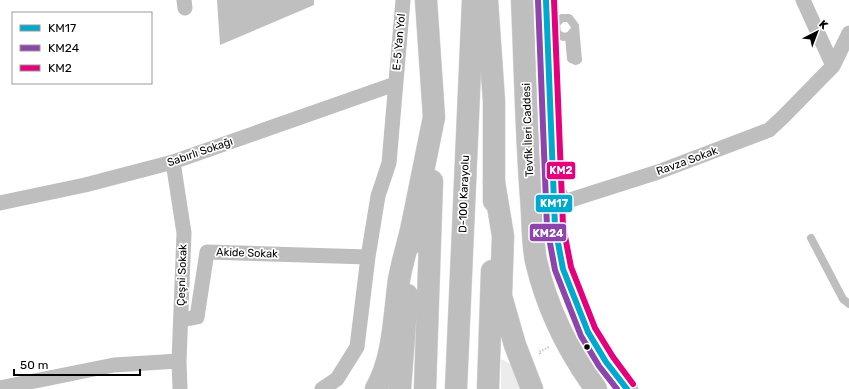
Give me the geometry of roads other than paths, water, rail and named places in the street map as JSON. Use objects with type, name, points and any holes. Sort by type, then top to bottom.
[{"type":"main road","points":[[376,389],[382,379],[393,335],[399,280],[412,226],[434,117],[426,0]]},
{"type":"main road","points":[[425,389],[438,0]]},
{"type":"main road","name":"D-100 Karayolu","points":[[456,389],[473,0]]},
{"type":"main road","points":[[487,0],[494,101],[494,182],[488,389]]},
{"type":"main road","name":"Tevfik İleri Caddesi","points":[[522,0],[530,179],[536,259],[542,282],[556,321],[572,353],[596,389]]},
{"type":"main road","name":"Tevfik İleri Caddesi","points":[[546,0],[551,27],[555,227],[563,269],[588,332],[606,362],[627,389]]},
{"type":"main road","points":[[524,27],[551,27]]},
{"type":"main road","points":[[494,182],[503,236],[501,296],[515,346],[532,389]]},
{"type":"main road","points":[[400,389],[412,226]]},
{"type":"street","name":"E-5 Yan Yol","points":[[322,389],[337,379],[357,347],[368,257],[378,196],[389,163],[403,0]]},
{"type":"street","points":[[803,0],[833,66]]},
{"type":"street","points":[[833,66],[849,33]]},
{"type":"street","name":"Ravza Sokak","points":[[553,178],[564,202],[658,172],[758,135],[776,124],[833,66]]},
{"type":"street","name":"Sabırlı Sokağı","points":[[0,203],[86,185],[173,162],[395,84]]},
{"type":"street","name":"Çeşni Sokak","points":[[173,162],[184,233],[178,360],[180,389]]},
{"type":"street","points":[[530,179],[553,178]]},
{"type":"street","name":"Akide Sokak","points":[[181,320],[197,317],[207,252],[368,257]]},
{"type":"street","points":[[0,388],[114,365],[178,360]]},
{"type":"lane","points":[[569,36],[560,36],[551,27],[565,17],[572,20],[575,29],[578,60],[576,62],[571,59],[569,36],[575,29]]},
{"type":"lane","points":[[811,238],[844,299],[849,304]]}]
